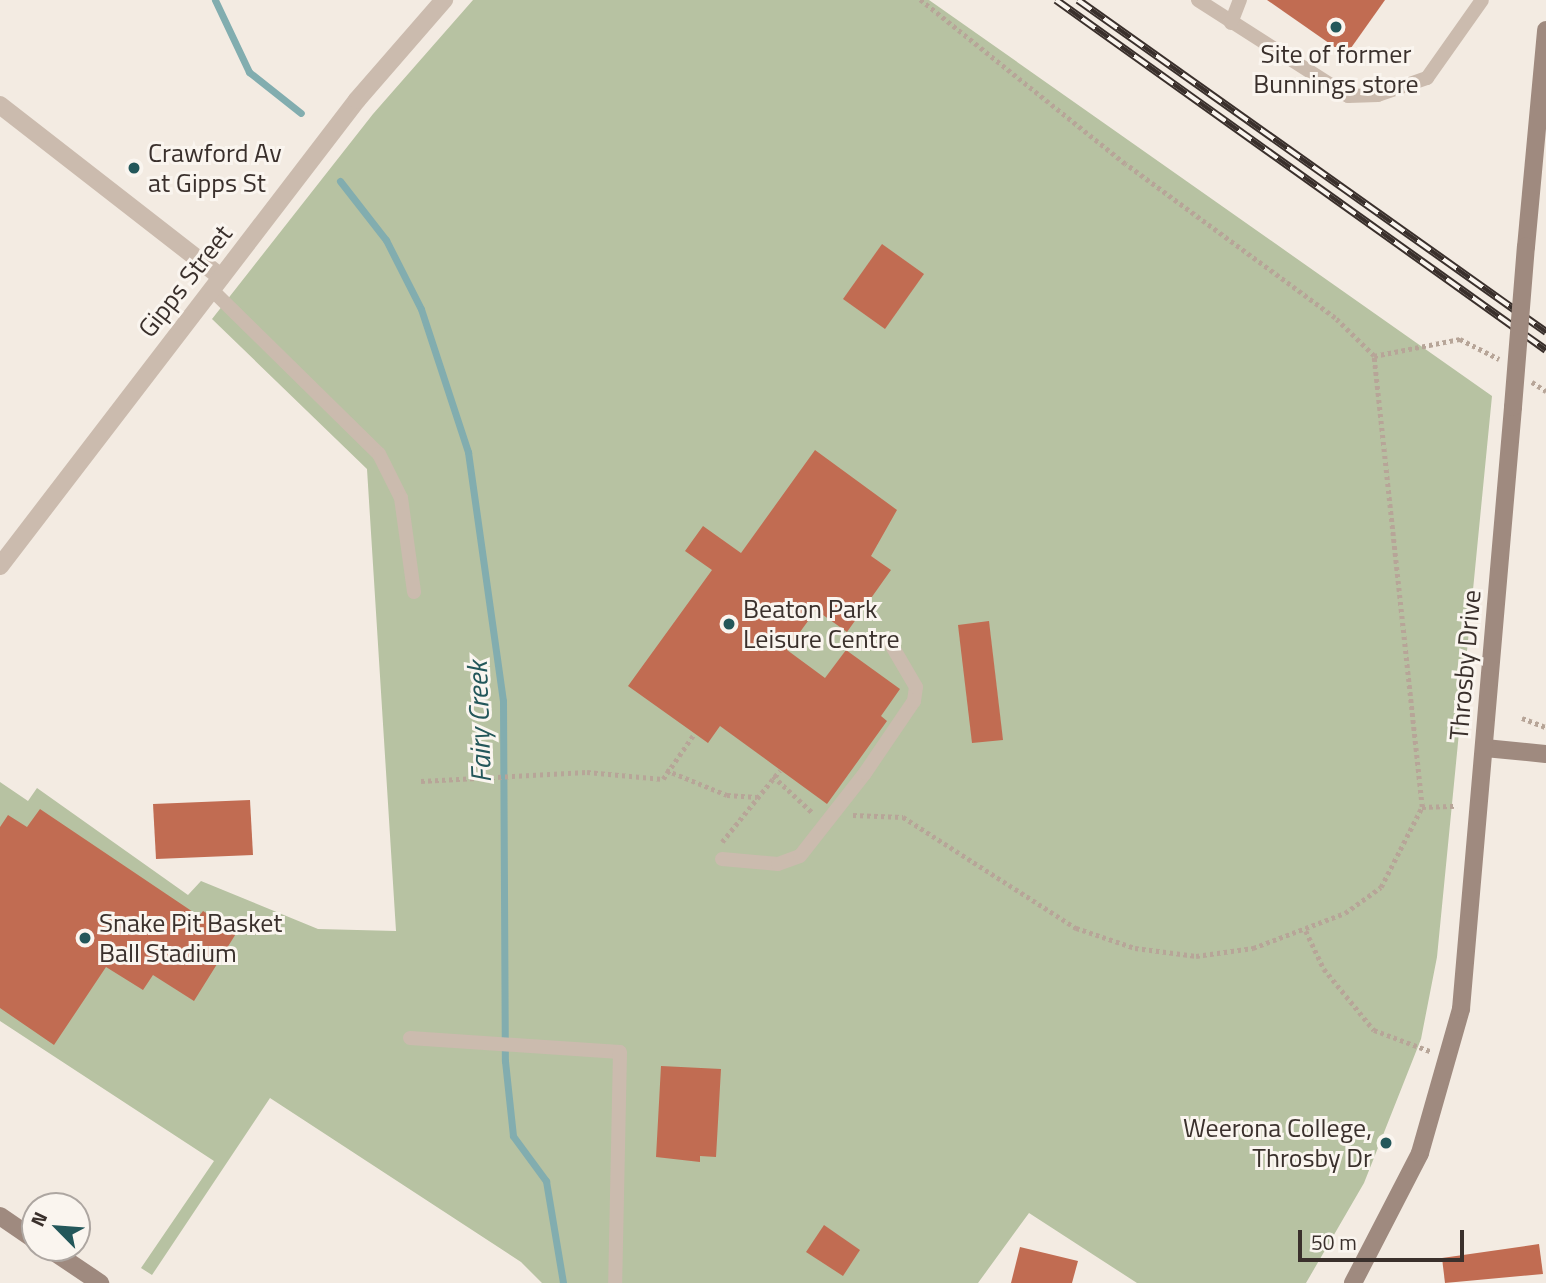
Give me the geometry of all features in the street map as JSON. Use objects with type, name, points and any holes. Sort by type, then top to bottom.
[{"type":"main road","name":"Throsby Drive","points":[[1353,1283],[1420,1153],[1450,1058],[1467,962],[1546,30]]},
{"type":"main road","points":[[1485,748],[1546,754]]},
{"type":"main road","points":[[0,1216],[21,1230]]},
{"type":"main road","points":[[69,1262],[100,1283]]},
{"type":"street","name":"Gipps Street","points":[[0,566],[357,100],[444,0]]},
{"type":"street","points":[[0,105],[216,283]]},
{"type":"lane","points":[[1198,0],[1333,92],[1378,95],[1427,78],[1482,0]]},
{"type":"lane","points":[[1231,23],[1240,0]]},
{"type":"lane","points":[[216,283],[379,454],[401,498],[414,592]]},
{"type":"lane","points":[[722,859],[790,862],[830,818],[914,701],[916,687],[888,639]]},
{"type":"lane","points":[[410,1038],[532,1044],[620,1052],[615,1283]]},
{"type":"path","points":[[773,776],[830,818],[904,817],[1076,928],[1135,948],[1196,956],[1306,931],[1381,887],[1422,807],[1374,356],[1335,318],[1125,164],[920,0]]},
{"type":"path","points":[[1374,356],[1460,339],[1505,364]]},
{"type":"path","points":[[1526,377],[1546,391]]},
{"type":"path","points":[[1522,718],[1546,727]]},
{"type":"path","points":[[421,781],[572,773],[663,779],[666,770],[694,734]]},
{"type":"path","points":[[666,770],[727,795],[757,797]]},
{"type":"path","points":[[721,842],[780,770]]},
{"type":"path","points":[[1422,807],[1457,806]]},
{"type":"path","points":[[1306,931],[1324,969],[1374,1030],[1450,1058]]},
{"type":"green space","points":[[473,0],[929,0],[1492,396],[1437,957],[1421,1039],[1364,1183],[1306,1283],[1137,1283],[1029,1213],[978,1283],[542,1283],[521,1262],[270,1098],[152,1275],[141,1268],[214,1161],[0,1021],[0,782],[28,801],[37,788],[188,895],[201,881],[318,929],[396,931],[367,469],[212,319],[373,114]]},
{"type":"building","name":"Site of former Bunnings store","points":[[1267,0],[1385,0],[1346,55]]},
{"type":"building","points":[[882,244],[924,274],[885,329],[843,299]]},
{"type":"building","name":"Beaton Park Leisure Centre","points":[[815,450],[897,510],[871,556],[891,570],[847,632],[816,610],[787,650],[825,678],[846,650],[900,689],[881,716],[887,721],[827,804],[720,726],[708,743],[628,686],[712,570],[685,551],[703,526],[741,553]]},
{"type":"building","points":[[989,621],[1003,740],[972,743],[958,625]]},
{"type":"building","points":[[250,800],[253,855],[156,859],[153,804]]},
{"type":"building","name":"Snake Pit Basket Ball Stadium","points":[[40,809],[199,916],[203,911],[237,932],[194,1001],[153,975],[143,990],[106,967],[54,1045],[0,1008],[0,827],[8,815],[27,827]]},
{"type":"building","points":[[661,1066],[721,1069],[716,1157],[700,1156],[700,1162],[656,1157]]},
{"type":"building","points":[[824,1225],[860,1250],[843,1276],[806,1252]]},
{"type":"building","points":[[1539,1244],[1543,1274],[1445,1283],[1442,1258]]},
{"type":"building","points":[[1020,1247],[1078,1261],[1072,1283],[1011,1283]]},
{"type":"waterway","name":"Fairy Creek","points":[[215,0],[249,72],[301,113]]},
{"type":"waterway","name":"Fairy Creek","points":[[340,181],[386,240],[421,309],[468,452],[503,701],[505,1061],[513,1136],[546,1181],[563,1283]]},
{"type":"railway","points":[[1056,0],[1546,350]]},
{"type":"railway","points":[[1078,0],[1546,332]]},
{"type":"place","name":"Site of former Bunnings store","points":[[1336,27]]},
{"type":"place","name":"Crawford Av at Gipps St","points":[[134,168]]},
{"type":"place","name":"Beaton Park Leisure Centre","points":[[729,624]]},
{"type":"place","name":"Snake Pit Basket Ball Stadium","points":[[85,938]]},
{"type":"place","name":"Weerona College, Throsby Dr","points":[[1386,1143]]}]
